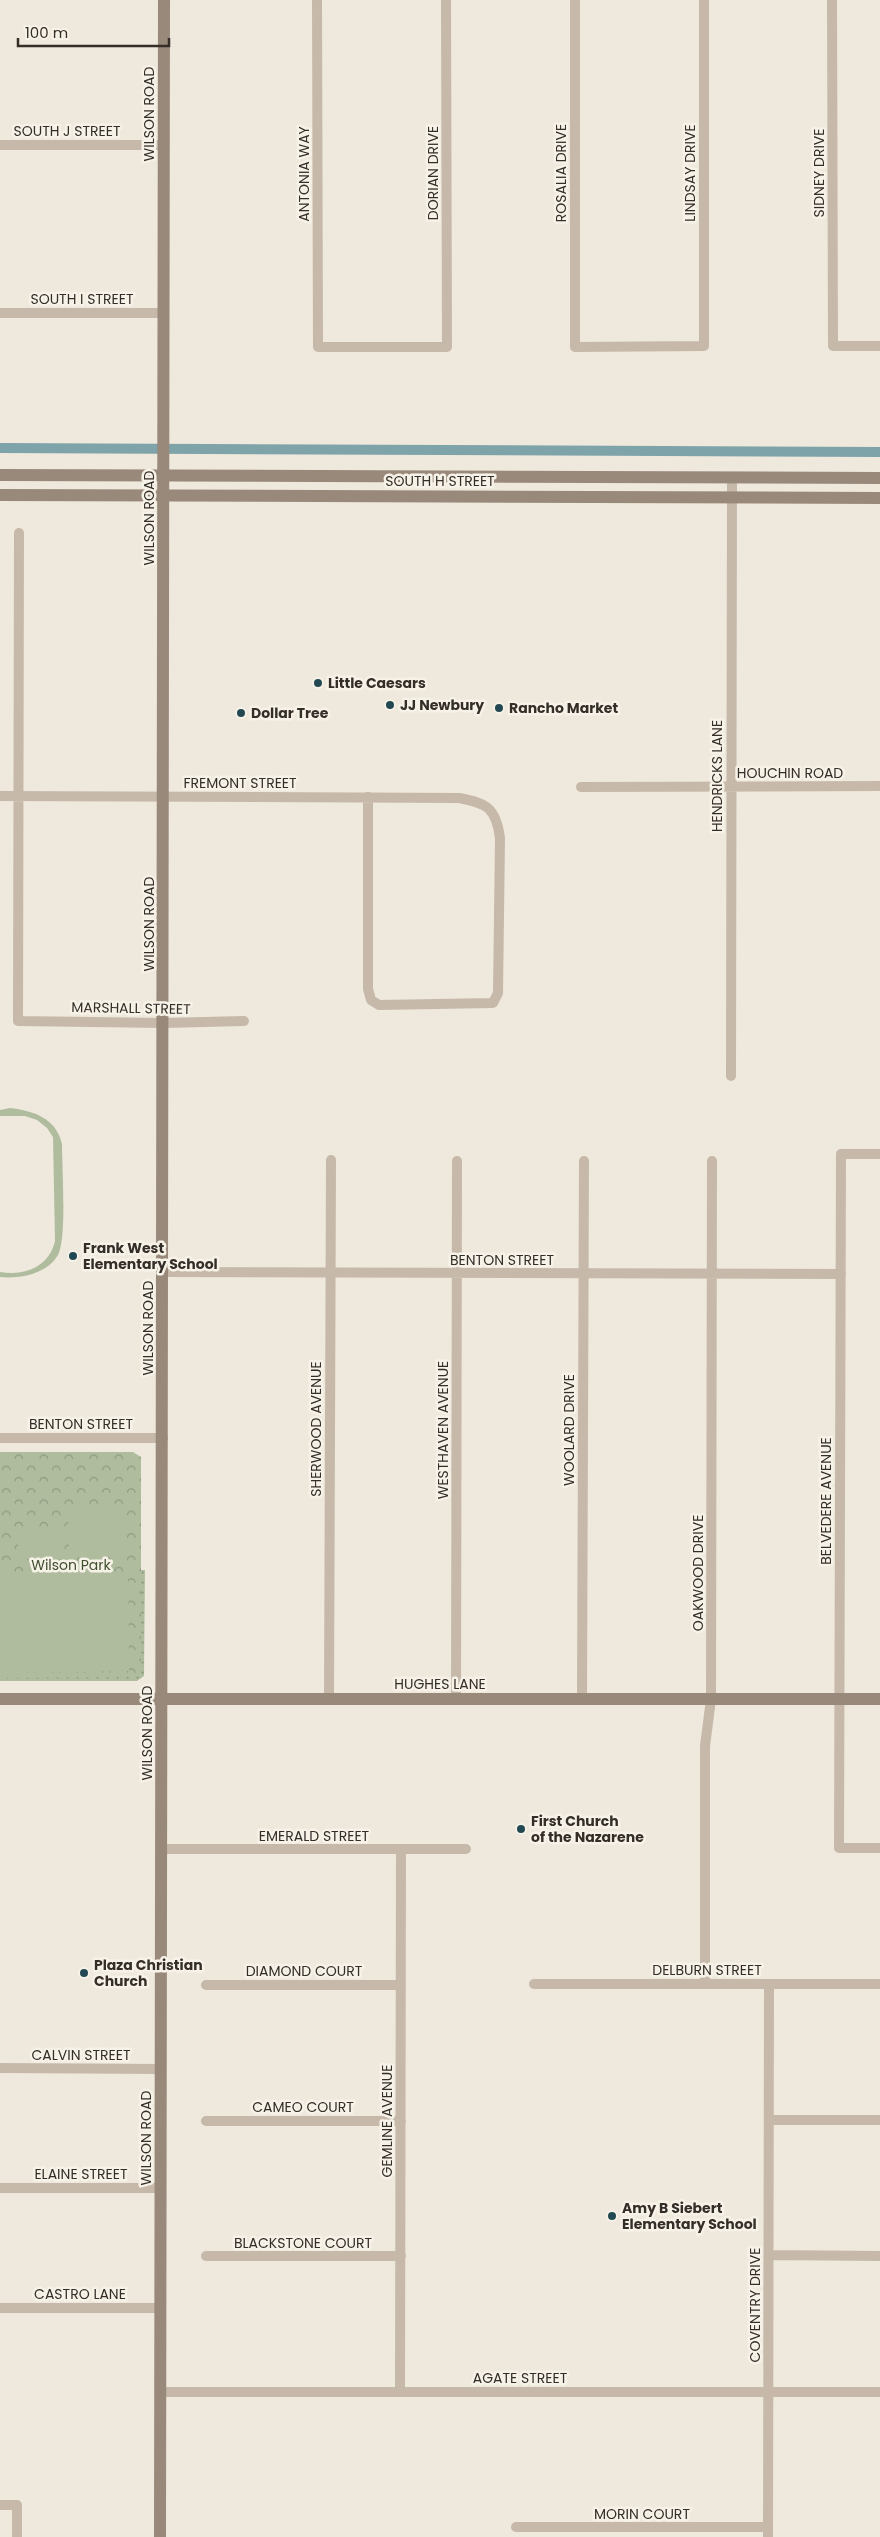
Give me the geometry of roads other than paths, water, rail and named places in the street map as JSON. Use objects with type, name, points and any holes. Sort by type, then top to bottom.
[{"type":"street","name":"WILSON ROAD","points":[[160,2537],[164,1023],[164,0]]},
{"type":"street","name":"ANTONIA WAY","points":[[317,0],[318,347],[446,347]]},
{"type":"street","name":"DORIAN DRIVE","points":[[446,0],[446,347]]},
{"type":"street","name":"ROSALIA DRIVE","points":[[575,0],[575,347],[704,346]]},
{"type":"street","name":"LINDSAY DRIVE","points":[[704,0],[704,346]]},
{"type":"street","name":"SIDNEY DRIVE","points":[[832,0],[833,346],[880,346]]},
{"type":"street","name":"SOUTH J STREET","points":[[0,145],[164,145]]},
{"type":"street","name":"SOUTH I STREET","points":[[0,313],[164,313]]},
{"type":"street","name":"SOUTH H STREET","points":[[0,475],[880,478]]},
{"type":"street","name":"HENDRICKS LANE","points":[[731,1076],[732,477]]},
{"type":"street","name":"SOUTH H STREET","points":[[0,495],[880,498]]},
{"type":"street","points":[[19,534],[19,796]]},
{"type":"street","name":"HOUCHIN ROAD","points":[[581,788],[880,786]]},
{"type":"street","name":"FREMONT STREET","points":[[0,796],[459,798],[479,802],[493,812],[498,823],[500,838],[497,998],[493,1003],[486,1005],[379,1005],[371,1000],[368,989],[368,798]]},
{"type":"street","name":"MARSHALL STREET","points":[[19,796],[18,1021],[164,1023],[244,1021]]},
{"type":"street","name":"BELVEDERE AVENUE","points":[[880,1154],[841,1154],[840,1699],[840,1848],[880,1848]]},
{"type":"street","name":"SHERWOOD AVENUE","points":[[330,1160],[330,1699]]},
{"type":"street","name":"WESTHAVEN AVENUE","points":[[456,1699],[457,1160]]},
{"type":"street","name":"WOOLARD DRIVE","points":[[582,1699],[584,1161]]},
{"type":"street","name":"OAKWOOD DRIVE","points":[[704,1984],[705,1746],[711,1699],[712,1161]]},
{"type":"street","name":"BENTON STREET","points":[[163,1272],[841,1274]]},
{"type":"street","name":"BENTON STREET","points":[[0,1438],[163,1438]]},
{"type":"street","name":"HUGHES LANE","points":[[0,1699],[880,1699]]},
{"type":"street","name":"EMERALD STREET","points":[[162,1849],[466,1849]]},
{"type":"street","name":"GEMLINE AVENUE","points":[[400,2392],[402,1849]]},
{"type":"street","name":"DELBURN STREET","points":[[534,1984],[880,1984]]},
{"type":"street","name":"COVENTRY DRIVE","points":[[768,2532],[769,1984]]},
{"type":"street","name":"DIAMOND COURT","points":[[206,1985],[401,1985]]},
{"type":"street","name":"CALVIN STREET","points":[[0,2068],[161,2068]]},
{"type":"street","points":[[769,2120],[880,2120]]},
{"type":"street","name":"CAMEO COURT","points":[[206,2121],[401,2121]]},
{"type":"street","name":"ELAINE STREET","points":[[0,2188],[161,2188]]},
{"type":"street","points":[[768,2255],[880,2256]]},
{"type":"street","name":"BLACKSTONE COURT","points":[[206,2256],[401,2256]]},
{"type":"street","name":"CASTRO LANE","points":[[0,2308],[161,2308]]},
{"type":"street","name":"AGATE STREET","points":[[161,2392],[880,2392]]},
{"type":"street","points":[[0,2505],[17,2505],[17,2537]]},
{"type":"street","name":"MORIN COURT","points":[[516,2527],[768,2532]]},
{"type":"waterway","points":[[0,448],[880,452]]},
{"type":"place","name":"Little Caesars","points":[[318,683]]},
{"type":"place","name":"JJ Newbury","points":[[390,705]]},
{"type":"place","name":"Rancho Market","points":[[499,708]]},
{"type":"place","name":"Dollar Tree","points":[[241,713]]},
{"type":"place","name":"Frank West Elementary School","points":[[73,1256]]},
{"type":"place","name":"First Church of the Nazarene","points":[[521,1829]]},
{"type":"place","name":"Plaza Christian Church","points":[[84,1973]]},
{"type":"place","name":"Amy B Siebert Elementary School","points":[[612,2216]]},
{"type":"park label","name":"Wilson Park","points":[[71,1565]]}]
